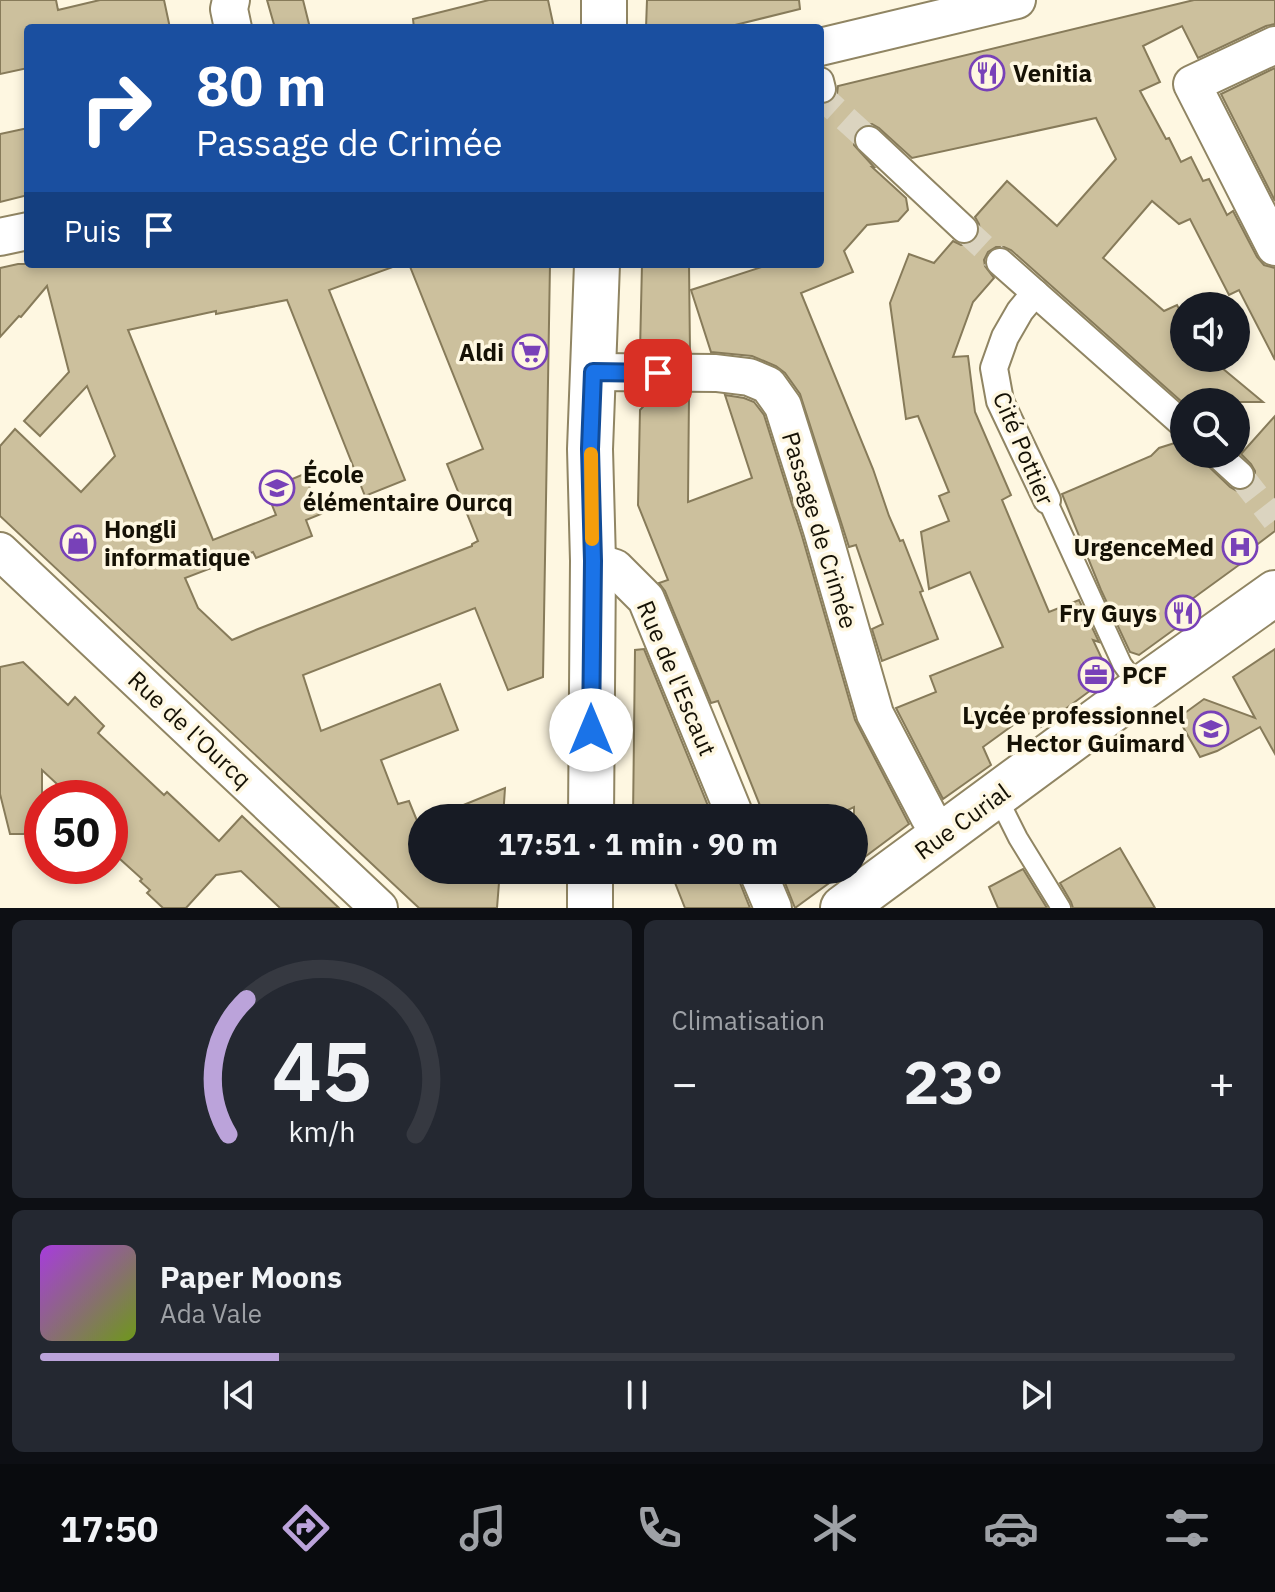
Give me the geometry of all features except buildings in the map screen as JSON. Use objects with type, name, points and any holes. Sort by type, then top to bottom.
[{"type":"main road","points":[[604,0],[604,24]]},
{"type":"main road","points":[[591,804],[593,561],[590,449],[597,268]]},
{"type":"main road","name":"Rue Curial","points":[[843,908],[1275,593]]},
{"type":"main road","points":[[590,884],[590,908]]},
{"type":"street","points":[[231,0],[229,9],[232,24]]},
{"type":"street","points":[[824,46],[1017,0]]},
{"type":"street","points":[[1275,45],[1192,84],[1275,247]]},
{"type":"street","points":[[869,140],[964,229]]},
{"type":"street","points":[[0,237],[24,232]]},
{"type":"street","points":[[1000,262],[1170,413]]},
{"type":"street","name":"Cité Pottier","points":[[1035,293],[1005,337],[994,368],[1000,401],[1047,500]]},
{"type":"street","name":"Passage de Crimée","points":[[593,372],[716,373],[749,377],[768,385],[783,406],[875,714],[941,837]]},
{"type":"street","points":[[1232,468],[1240,475]]},
{"type":"street","name":"Rue de l'Ourcq","points":[[0,551],[379,908]]},
{"type":"street","name":"Rue de l'Escaut","points":[[593,561],[615,568],[646,599],[730,804]]},
{"type":"street","points":[[763,884],[773,908]]},
{"type":"lane","name":"Cité Pottier","points":[[1047,500],[1122,664],[1140,689]]},
{"type":"lane","points":[[997,796],[1018,838],[1061,908]]},
{"type":"tunnel","points":[[824,95],[826,101],[869,140]]},
{"type":"tunnel","points":[[964,229],[1000,262]]},
{"type":"tunnel","points":[[1240,475],[1275,520]]},
{"type":"slow traffic","points":[[591,454],[592,539]]},
{"type":"place","name":"Venitia","points":[[987,73]]},
{"type":"place","name":"Aldi","points":[[530,352]]},
{"type":"place","name":"École élémentaire Ourcq","points":[[277,488]]},
{"type":"place","name":"Hongli informatique","points":[[78,543]]},
{"type":"place","name":"UrgenceMed","points":[[1240,547]]},
{"type":"place","name":"Fry Guys","points":[[1183,613]]},
{"type":"place","name":"PCF","points":[[1096,675]]},
{"type":"place","name":"Lycée professionnel Hector Guimard","points":[[1211,729]]},
{"type":"route","points":[[591,730],[593,561],[590,449],[593,372],[658,373]]}]
